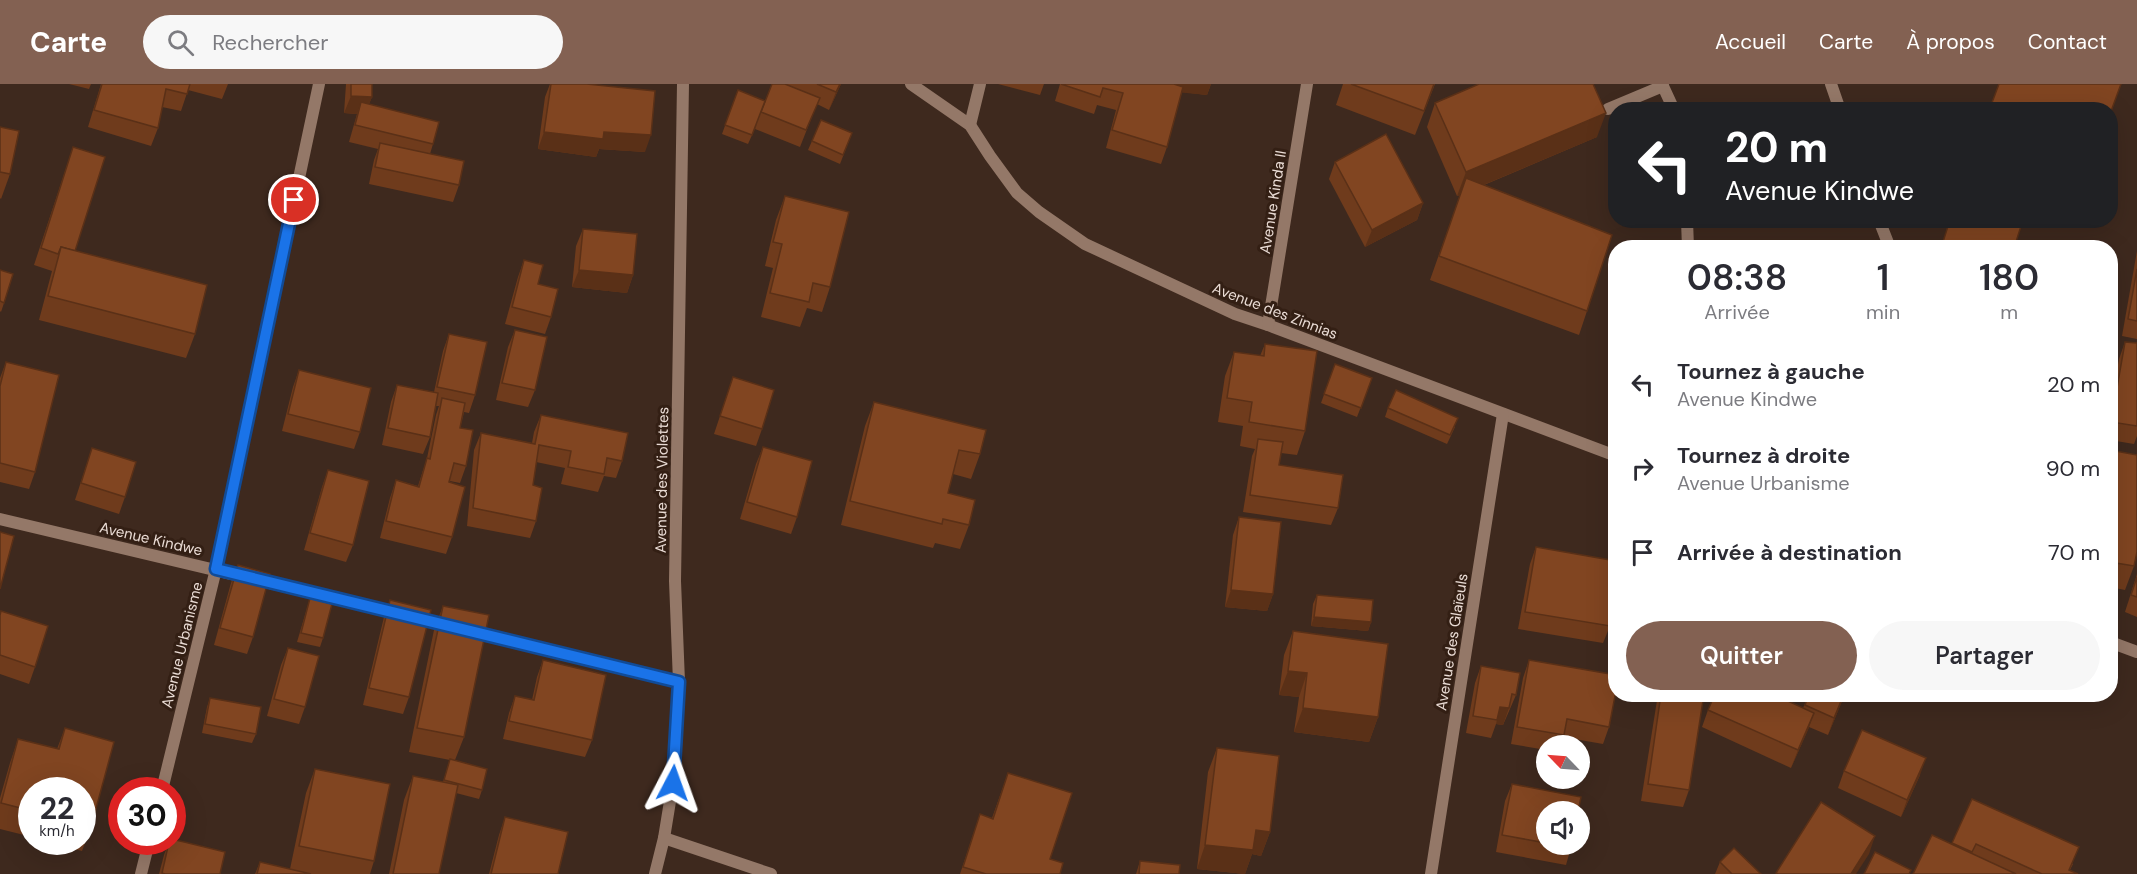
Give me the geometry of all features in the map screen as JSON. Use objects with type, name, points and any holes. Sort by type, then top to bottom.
[{"type":"street","name":"Avenue Urbanisme","points":[[165,777],[216,569],[319,84]]},
{"type":"street","name":"Avenue des Violettes","points":[[655,874],[664,838],[673,783],[679,682],[675,581],[682,84]]},
{"type":"street","name":"Avenue des Zinnias","points":[[910,84],[970,125],[1017,193],[1039,212],[1085,244],[1235,314],[1268,324],[1608,453]]},
{"type":"street","points":[[970,125],[980,84]]},
{"type":"street","name":"Avenue Kinda II","points":[[1268,324],[1307,84]]},
{"type":"street","points":[[1831,84],[1837,102]]},
{"type":"street","points":[[1624,102],[1663,85],[1670,102]]},
{"type":"street","name":"Avenue des Glaïeuls","points":[[1431,874],[1503,414]]},
{"type":"street","name":"Avenue Kindwe","points":[[0,519],[216,569],[679,682]]},
{"type":"street","points":[[2118,645],[2137,652]]},
{"type":"street","points":[[664,838],[771,874]]},
{"type":"street","points":[[141,874],[146,855]]},
{"type":"building","points":[[102,84],[190,84],[187,94],[166,89],[158,128],[94,110]]},
{"type":"building","points":[[351,84],[372,84],[372,97],[351,96]]},
{"type":"building","points":[[551,84],[587,84],[655,91],[651,135],[604,132],[603,139],[544,132]]},
{"type":"building","points":[[772,84],[785,84],[820,98],[806,130],[761,112]]},
{"type":"building","points":[[817,84],[840,84],[836,92]]},
{"type":"building","points":[[1061,84],[1174,84],[1183,87],[1167,147],[1112,130],[1123,93],[1103,88],[1100,97]]},
{"type":"building","points":[[1351,84],[1434,84],[1424,111]]},
{"type":"building","points":[[1479,84],[1593,84],[1606,113],[1466,172],[1435,103]]},
{"type":"building","points":[[1999,84],[2121,84],[2114,102],[1992,102]]},
{"type":"building","points":[[738,90],[765,101],[752,135],[725,125]]},
{"type":"building","points":[[361,102],[439,122],[433,144],[355,125]]},
{"type":"building","points":[[821,120],[852,133],[843,155],[812,141]]},
{"type":"building","points":[[0,127],[19,131],[10,174],[0,172]]},
{"type":"building","points":[[1386,134],[1423,203],[1372,230],[1335,162]]},
{"type":"building","points":[[380,143],[464,161],[459,185],[375,167]]},
{"type":"building","points":[[73,147],[105,157],[75,251],[61,247],[58,254],[41,248]]},
{"type":"building","points":[[1466,178],[1612,235],[1610,240],[1608,240],[1608,247],[1587,311],[1439,256]]},
{"type":"building","points":[[785,196],[849,212],[830,287],[813,283],[809,302],[770,293],[782,244],[773,242]]},
{"type":"building","points":[[1947,228],[2020,228],[2017,240],[1944,240]]},
{"type":"building","points":[[583,229],[637,234],[633,275],[579,270]]},
{"type":"building","points":[[61,247],[207,285],[195,334],[48,296]]},
{"type":"building","points":[[524,260],[543,265],[538,284],[558,289],[551,317],[512,307]]},
{"type":"building","points":[[2137,269],[2137,321],[2128,319]]},
{"type":"building","points":[[0,270],[13,274],[4,303],[0,301]]},
{"type":"building","points":[[515,330],[547,337],[535,390],[502,383]]},
{"type":"building","points":[[449,334],[487,342],[475,395],[437,387]]},
{"type":"building","points":[[2125,342],[2137,343],[2137,426],[2118,423],[2118,382]]},
{"type":"building","points":[[1265,344],[1317,351],[1305,431],[1249,422],[1252,402],[1227,398],[1234,352],[1264,356]]},
{"type":"building","points":[[6,362],[59,375],[35,472],[0,463],[0,386]]},
{"type":"building","points":[[1335,364],[1372,378],[1361,408],[1324,394]]},
{"type":"building","points":[[299,370],[371,388],[360,432],[288,414]]},
{"type":"building","points":[[733,377],[774,390],[762,429],[720,416]]},
{"type":"building","points":[[397,385],[438,393],[430,437],[388,428]]},
{"type":"building","points":[[1396,390],[1458,418],[1450,435],[1388,408]]},
{"type":"building","points":[[442,398],[465,403],[460,428],[473,430],[466,466],[454,463],[449,482],[465,487],[452,537],[386,521],[396,480],[419,487],[427,458],[430,459]]},
{"type":"building","points":[[874,402],[986,430],[980,454],[959,450],[948,493],[975,500],[969,525],[943,519],[942,524],[850,501]]},
{"type":"building","points":[[541,415],[628,433],[622,461],[607,458],[604,474],[568,467],[571,451],[539,445],[533,485],[542,488],[536,521],[473,508],[481,433],[535,444]]},
{"type":"building","points":[[1258,439],[1283,442],[1279,465],[1343,475],[1338,508],[1250,495]]},
{"type":"building","points":[[763,447],[812,461],[797,517],[747,502]]},
{"type":"building","points":[[92,448],[136,462],[125,497],[81,483]]},
{"type":"building","points":[[2118,451],[2137,455],[2137,552],[2134,566],[2118,563]]},
{"type":"building","points":[[328,470],[369,481],[353,545],[310,533]]},
{"type":"building","points":[[1239,517],[1281,522],[1273,594],[1231,590]]},
{"type":"building","points":[[0,532],[14,536],[0,589]]},
{"type":"building","points":[[1536,547],[1608,560],[1608,626],[1525,612]]},
{"type":"building","points":[[238,565],[270,574],[253,637],[220,628]]},
{"type":"building","points":[[2137,577],[2137,597],[2131,595]]},
{"type":"building","points":[[1317,595],[1373,600],[1371,622],[1314,617]]},
{"type":"building","points":[[310,598],[332,604],[323,638],[301,633]]},
{"type":"building","points":[[390,600],[431,610],[409,697],[369,688]]},
{"type":"building","points":[[443,606],[489,615],[464,737],[417,728]]},
{"type":"building","points":[[1,611],[48,626],[35,667],[0,655]]},
{"type":"building","points":[[1293,631],[1388,644],[1378,717],[1303,708],[1307,673],[1288,671]]},
{"type":"building","points":[[288,648],[319,656],[305,707],[274,699]]},
{"type":"building","points":[[543,660],[606,675],[592,740],[509,721],[515,696],[534,700]]},
{"type":"building","points":[[1529,660],[1608,674],[1608,702],[1614,702],[1609,727],[1567,719],[1564,735],[1517,727]]},
{"type":"building","points":[[1481,666],[1520,673],[1516,695],[1512,694],[1509,708],[1500,707],[1497,720],[1473,716]]},
{"type":"building","points":[[210,698],[261,707],[256,734],[205,724]]},
{"type":"building","points":[[1660,702],[1703,702],[1689,790],[1648,784]]},
{"type":"building","points":[[1712,702],[1790,702],[1814,713],[1798,750],[1708,710]]},
{"type":"building","points":[[1806,702],[1841,702],[1834,718],[1805,705]]},
{"type":"building","points":[[65,728],[114,742],[96,809],[96,777],[18,777],[18,807],[1,803],[18,739],[59,749]]},
{"type":"building","points":[[1862,730],[1926,758],[1907,800],[1844,771]]},
{"type":"building","points":[[1217,748],[1279,756],[1270,832],[1256,830],[1253,850],[1205,845]]},
{"type":"building","points":[[450,759],[487,769],[482,790],[444,780]]},
{"type":"building","points":[[315,769],[390,784],[374,861],[299,846]]},
{"type":"building","points":[[1008,773],[1072,793],[1050,859],[1063,863],[1060,874],[986,874],[963,867],[980,814],[993,819]]},
{"type":"building","points":[[413,776],[458,785],[439,874],[393,874]]},
{"type":"building","points":[[1512,784],[1581,797],[1580,801],[1536,801],[1536,841],[1502,835]]},
{"type":"building","points":[[1972,799],[2079,847],[2069,870],[2078,874],[2042,874],[1976,844],[1972,852],[1952,843]]},
{"type":"building","points":[[1821,802],[1875,836],[1851,874],[1776,873]]},
{"type":"building","points":[[505,817],[568,832],[558,874],[491,874]]},
{"type":"building","points":[[1932,835],[2016,874],[1913,874]]},
{"type":"building","points":[[186,842],[225,852],[220,874],[162,873],[166,855],[186,855]]},
{"type":"building","points":[[1734,848],[1761,874],[1732,874],[1720,862]]},
{"type":"building","points":[[1875,852],[1911,870],[1909,874],[1864,874]]},
{"type":"building","points":[[1140,861],[1180,865],[1179,874],[1139,874]]},
{"type":"building","points":[[260,862],[311,874],[257,874]]},
{"type":"route","points":[[294,200],[216,569],[679,682],[673,783]]}]
